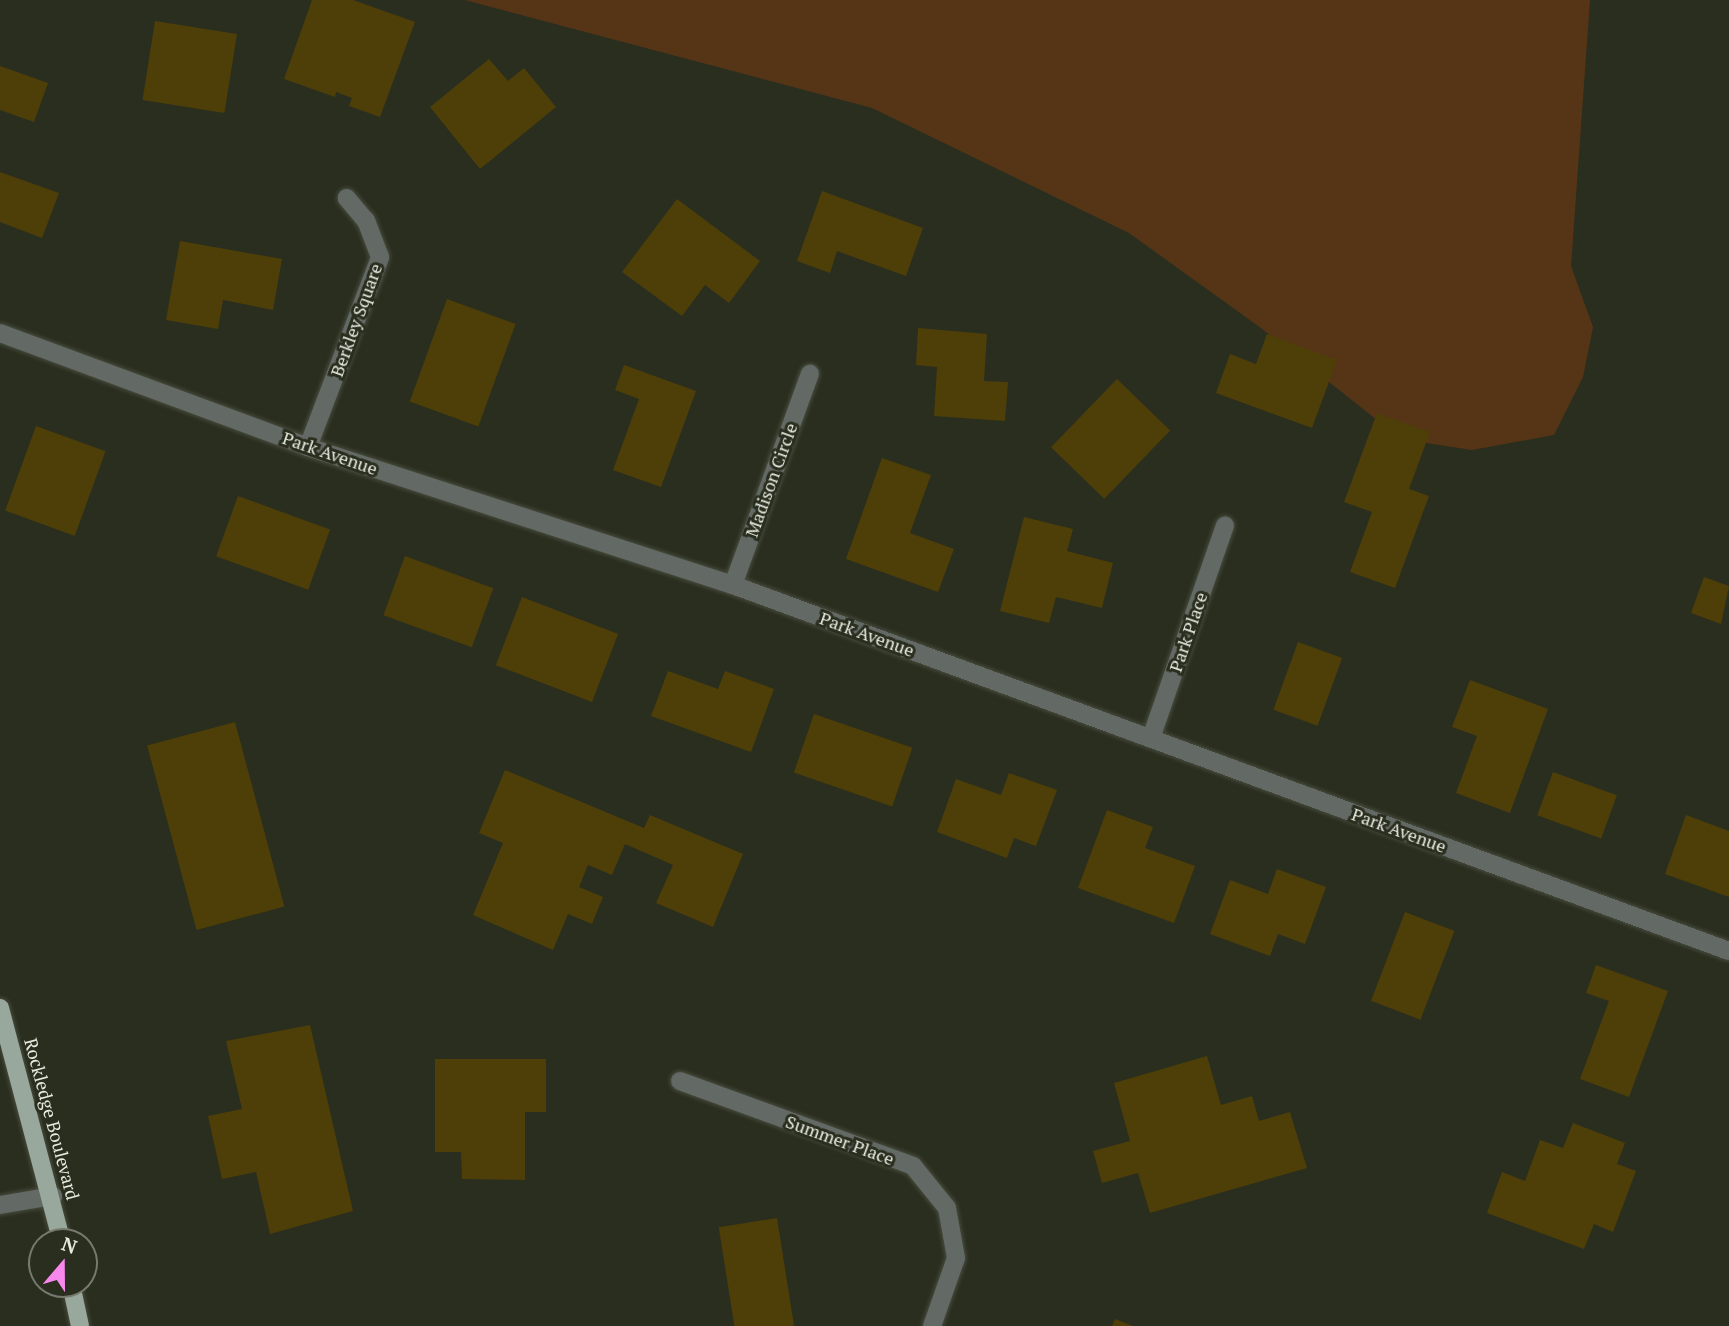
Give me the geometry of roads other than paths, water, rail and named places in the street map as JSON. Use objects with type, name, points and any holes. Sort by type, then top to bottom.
[{"type":"main road","name":"Rockledge Boulevard","points":[[0,1008],[53,1196],[59,1228]]},
{"type":"main road","points":[[74,1298],[79,1326]]},
{"type":"street","name":"Berkley Square","points":[[308,447],[380,257],[366,221],[346,198]]},
{"type":"street","name":"Park Avenue","points":[[0,332],[308,447],[733,585],[1729,951]]},
{"type":"street","name":"Madison Circle","points":[[733,585],[810,374]]},
{"type":"street","name":"Park Place","points":[[1151,738],[1225,526]]},
{"type":"street","name":"Summer Place","points":[[680,1082],[913,1166],[947,1208],[956,1258],[932,1326]]},
{"type":"street","points":[[0,1205],[53,1196]]}]
